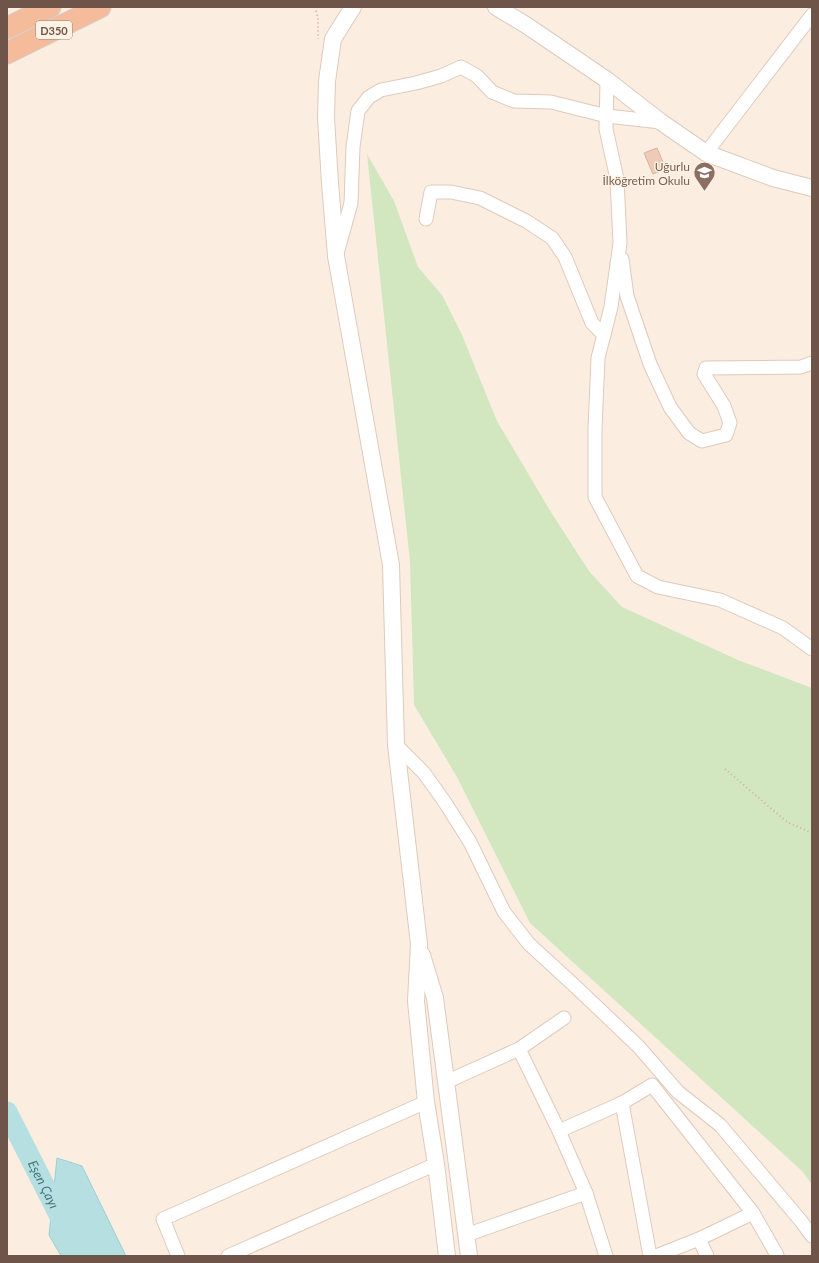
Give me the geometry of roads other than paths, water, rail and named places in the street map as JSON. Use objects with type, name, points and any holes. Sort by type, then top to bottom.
[{"type":"highway","name":"D350","points":[[7,28],[50,7]]},
{"type":"highway","name":"D350","points":[[7,53],[100,7]]},
{"type":"street","points":[[353,7],[333,39],[327,81],[326,118],[330,183],[336,256],[391,565],[396,745],[419,944],[416,1001],[426,1102],[436,1164],[447,1256]]},
{"type":"street","points":[[496,7],[526,25],[607,80],[661,122],[706,153],[773,178],[812,188]]},
{"type":"street","points":[[706,153],[812,15]]},
{"type":"street","points":[[336,256],[351,203],[353,147],[358,111],[369,97],[380,90],[416,83],[441,76],[461,67],[477,76],[492,92],[514,100],[551,102],[607,116],[661,122]]},
{"type":"street","points":[[607,80],[606,129],[617,178],[620,243],[627,296],[650,364],[670,406],[689,432],[702,441],[726,435],[730,424],[724,406],[704,374],[706,368],[801,367],[812,363]]},
{"type":"street","points":[[426,219],[431,192],[450,192],[480,198],[526,221],[552,238],[565,257],[592,323],[604,335]]},
{"type":"street","points":[[620,243],[610,307],[598,358],[595,429],[595,497],[637,576],[658,587],[720,600],[783,628],[812,649]]},
{"type":"street","points":[[396,745],[424,773],[444,801],[470,842],[504,912],[529,944],[639,1047],[678,1092],[720,1125],[812,1236]]},
{"type":"street","points":[[419,944],[435,998],[469,1256]]},
{"type":"street","points":[[446,1082],[519,1049],[564,1018]]},
{"type":"street","points":[[519,1049],[559,1131],[586,1193],[606,1256]]},
{"type":"street","points":[[559,1131],[622,1103],[652,1085],[753,1213],[777,1255]]},
{"type":"street","points":[[178,1256],[163,1219],[426,1102]]},
{"type":"street","points":[[622,1103],[650,1256]]},
{"type":"street","points":[[228,1256],[436,1164]]},
{"type":"street","points":[[466,1235],[586,1193]]},
{"type":"street","points":[[656,1256],[698,1239],[753,1213]]},
{"type":"street","points":[[698,1239],[707,1256]]},
{"type":"water","points":[[57,1158],[82,1166],[126,1256],[61,1256],[49,1235]]},
{"type":"waterway","name":"Eşen Çayı","points":[[7,1112],[80,1256]]},
{"type":"place","name":"Uğurlu İlköğretim Okulu","points":[[705,192]]}]
